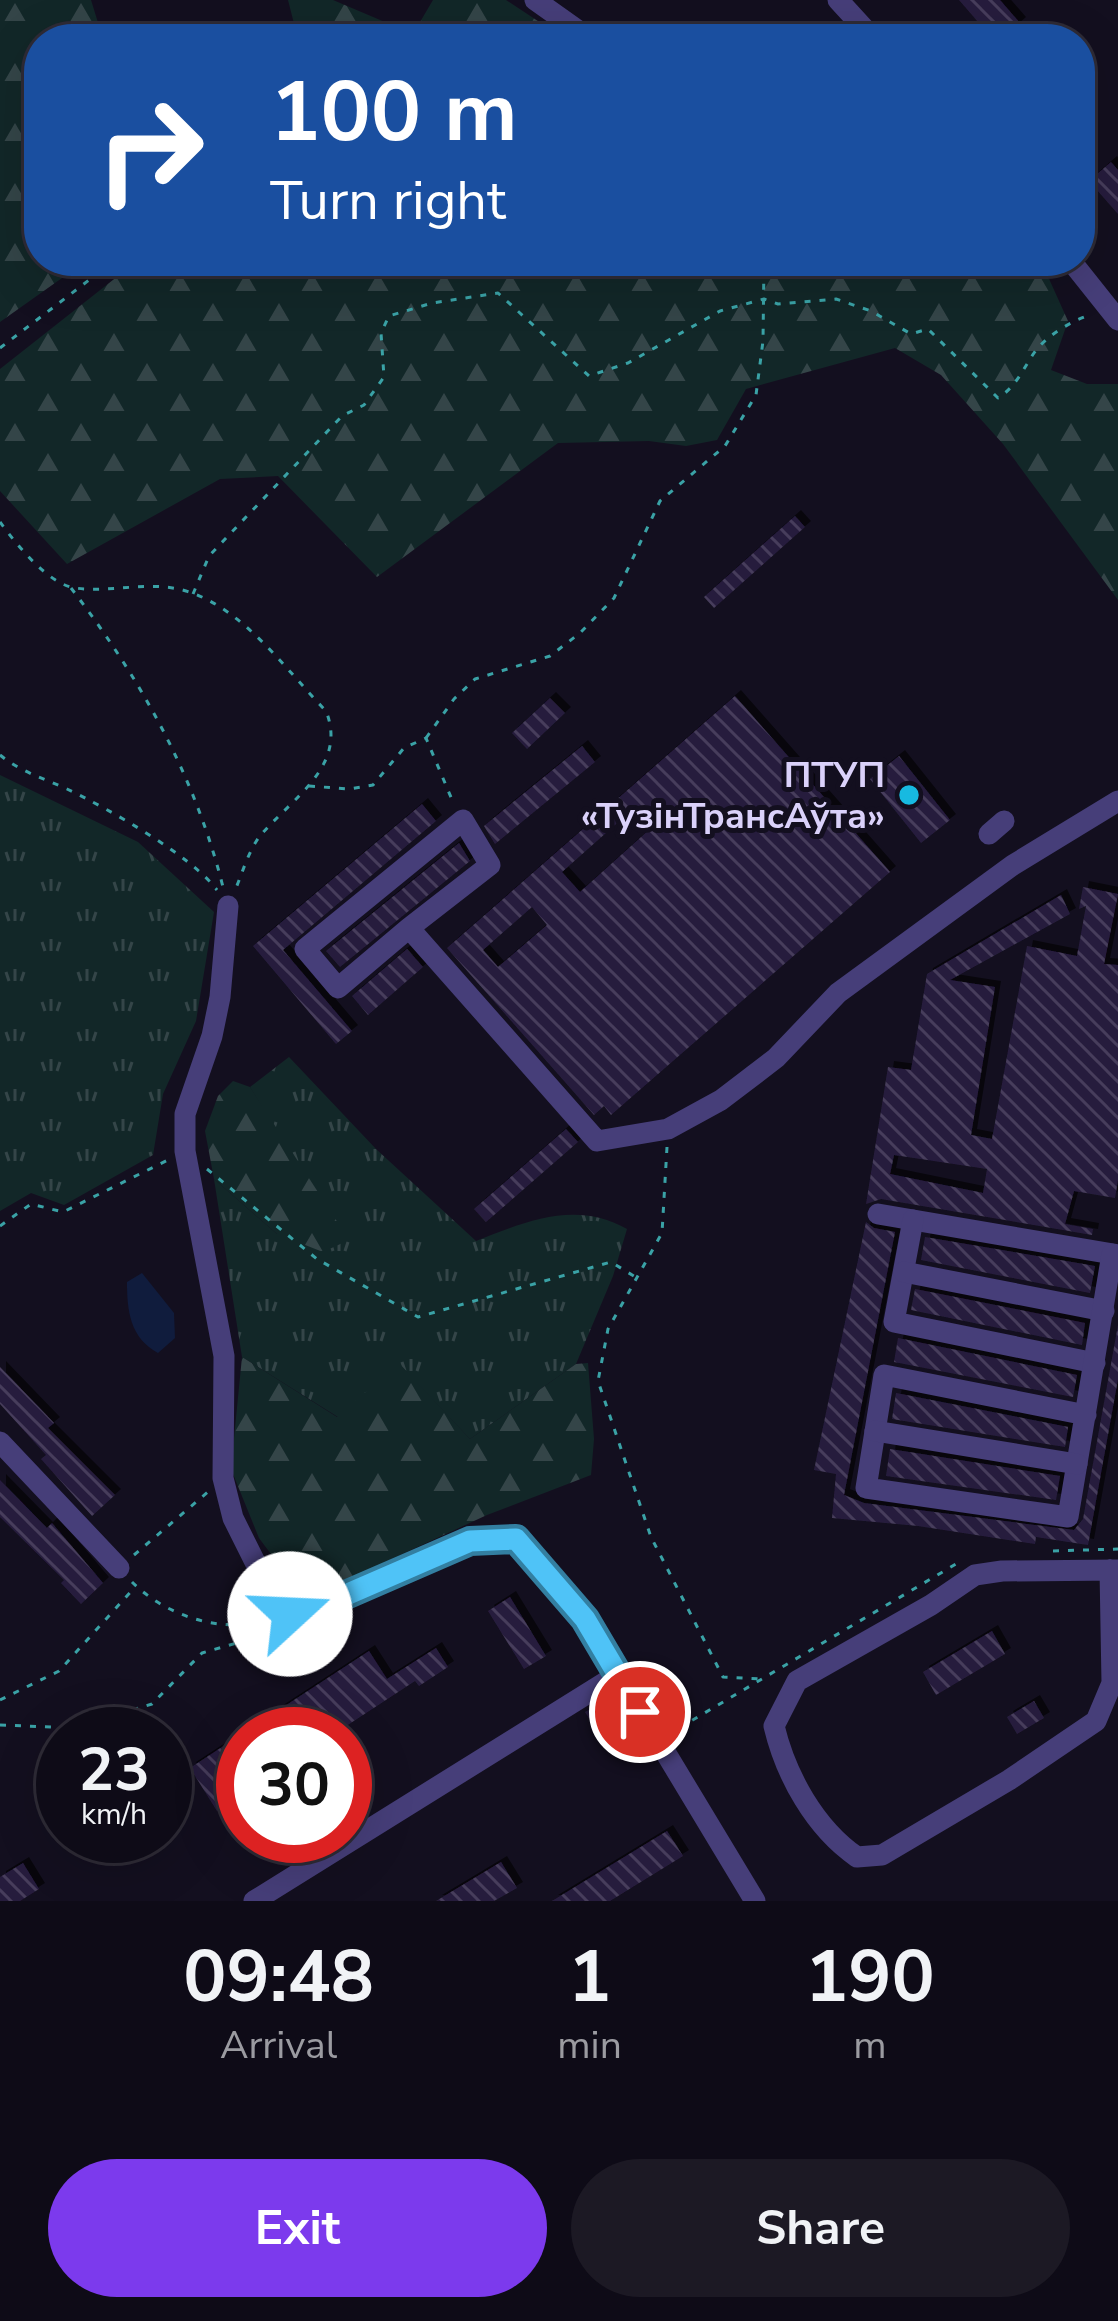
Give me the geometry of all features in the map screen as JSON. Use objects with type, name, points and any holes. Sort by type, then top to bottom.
[{"type":"street","points":[[535,0],[569,24]]},
{"type":"street","points":[[838,0],[859,24]]},
{"type":"street","points":[[1083,276],[1114,314]]},
{"type":"street","points":[[409,928],[597,1141],[668,1129],[721,1100],[776,1058],[838,993],[1013,865],[1118,801]]},
{"type":"street","points":[[463,820],[490,865],[409,928],[338,988],[305,949],[463,820]]},
{"type":"street","points":[[228,906],[212,1036],[185,1114],[185,1151],[224,1356],[223,1478],[233,1519],[257,1567],[286,1592],[325,1604]]},
{"type":"street","points":[[878,1214],[1115,1255],[1068,1517],[866,1488],[884,1375],[1086,1415]]},
{"type":"street","points":[[914,1220],[894,1322],[1095,1363]]},
{"type":"street","points":[[904,1272],[1104,1311]]},
{"type":"street","points":[[875,1431],[1077,1464]]},
{"type":"street","points":[[0,1442],[118,1568]]},
{"type":"street","points":[[251,1633],[470,1541],[516,1539],[585,1619],[755,1901]]},
{"type":"street","points":[[1114,1570],[1112,1682],[1096,1721],[1009,1780],[882,1855],[857,1857],[826,1834],[781,1755],[774,1726],[797,1681],[975,1575],[1114,1570]]},
{"type":"street","points":[[254,1901],[617,1675]]},
{"type":"path","points":[[0,348],[94,276]]},
{"type":"path","points":[[307,786],[350,789],[373,785],[404,748],[426,738],[475,679],[550,656],[614,598],[660,501],[725,446],[756,395],[764,341],[764,276]]},
{"type":"path","points":[[193,594],[209,556],[343,416],[364,405],[384,377],[381,333],[389,316],[431,303],[498,293],[589,376],[628,363],[720,311],[764,299],[778,304],[836,299],[871,311],[911,334],[928,329],[998,398],[1011,390],[1038,347],[1077,319],[1114,314]]},
{"type":"path","points":[[0,523],[26,556],[71,588],[134,678],[178,757],[208,827],[228,906]]},
{"type":"path","points":[[71,588],[144,586],[193,594],[231,614],[326,711],[333,729],[332,753],[256,841],[228,906]]},
{"type":"path","points":[[426,738],[463,820]]},
{"type":"path","points":[[0,755],[20,771],[128,821],[211,883],[228,906]]},
{"type":"path","points":[[668,1129],[662,1233],[608,1329],[598,1381],[651,1537],[723,1677],[762,1679]]},
{"type":"path","points":[[0,1226],[32,1204],[63,1212],[185,1151],[317,1259],[418,1317],[611,1262],[637,1278]]},
{"type":"path","points":[[223,1478],[118,1568],[151,1600],[212,1625],[251,1633]]},
{"type":"path","points":[[0,1700],[59,1671],[136,1586]]},
{"type":"path","points":[[0,1725],[73,1728],[152,1704],[202,1653],[251,1633]]},
{"type":"green space","points":[[0,0],[91,0],[98,24],[24,24],[24,276],[65,276],[0,322]]},
{"type":"green space","points":[[288,0],[333,0],[389,24],[294,24]]},
{"type":"green space","points":[[433,0],[506,0],[542,24],[419,24]]},
{"type":"green space","points":[[118,276],[1048,276],[1068,321],[1051,370],[1087,384],[1118,384],[1118,600],[1003,444],[941,375],[895,348],[746,389],[717,440],[686,446],[649,441],[558,443],[377,577],[278,476],[220,479],[67,564],[0,491],[0,369]]},
{"type":"green space","points":[[0,775],[138,842],[214,912],[196,1021],[163,1094],[153,1155],[64,1205],[31,1193],[0,1211]]},
{"type":"green space","points":[[289,1057],[376,1149],[476,1241],[533,1221],[570,1215],[608,1220],[627,1229],[576,1364],[470,1439],[399,1364],[338,1417],[242,1357],[214,1179],[277,1234],[287,1148],[250,1087]]},
{"type":"green space","points":[[233,1081],[250,1087],[349,1240],[323,1252],[277,1234],[214,1179],[205,1131],[218,1096]]},
{"type":"green space","points":[[242,1357],[337,1417],[399,1363],[470,1439],[576,1364],[588,1363],[594,1439],[591,1475],[487,1515],[337,1584],[294,1585],[259,1538],[231,1469]]},
{"type":"water","points":[[142,1273],[174,1313],[175,1338],[158,1353],[141,1340],[129,1313],[127,1282]]},
{"type":"building","points":[[959,0],[1000,0],[1020,23],[1019,24],[980,24]]},
{"type":"building","points":[[1111,162],[1118,170],[1118,214],[1095,188],[1095,176]]},
{"type":"building","points":[[795,516],[805,527],[714,608],[704,597]]},
{"type":"building","points":[[735,696],[890,872],[611,1115],[604,1106],[594,1115],[447,948]],"holes":[[[633,809],[650,829],[580,892],[562,872]],[[532,907],[547,925],[498,967],[483,950]]]},
{"type":"building","points":[[550,698],[565,713],[527,749],[512,733]]},
{"type":"building","points":[[582,746],[595,762],[495,844],[484,826]]},
{"type":"building","points":[[899,756],[950,820],[921,843],[870,779]]},
{"type":"building","points":[[422,804],[436,821],[283,950],[352,1031],[336,1044],[253,946]]},
{"type":"building","points":[[459,843],[470,861],[340,967],[326,951]]},
{"type":"building","points":[[1083,887],[1118,894],[1104,964],[1118,965],[1118,1180],[1115,1198],[1074,1191],[1065,1224],[1093,1229],[1092,1235],[881,1199],[866,1204],[888,1067],[911,1070],[927,974],[1061,895],[1070,914],[950,980],[995,987],[971,1135],[992,1139],[1027,946],[1077,956],[1086,906],[1079,909]],"holes":[[[894,1155],[987,1169],[983,1193],[890,1174]]]},
{"type":"building","points":[[407,949],[423,967],[368,1015],[352,996]]},
{"type":"building","points":[[566,1129],[578,1142],[486,1222],[474,1209]]},
{"type":"building","points":[[866,1222],[895,1232],[844,1495],[864,1503],[1074,1530],[1083,1519],[1118,1325],[1118,1379],[1088,1545],[1036,1537],[1035,1544],[832,1518],[836,1474],[814,1470]]},
{"type":"building","points":[[925,1237],[1095,1266],[1090,1293],[921,1260]]},
{"type":"building","points":[[915,1289],[1085,1323],[1082,1345],[911,1310]]},
{"type":"building","points":[[898,1338],[1077,1375],[1073,1397],[894,1362]]},
{"type":"building","points":[[0,1367],[54,1423],[48,1428],[115,1495],[92,1516],[0,1404]]},
{"type":"building","points":[[896,1393],[1068,1427],[1065,1447],[892,1419]]},
{"type":"building","points":[[890,1449],[1060,1476],[1056,1500],[886,1476]]},
{"type":"building","points":[[0,1480],[47,1528],[52,1523],[103,1583],[81,1604],[61,1583],[64,1580],[0,1517]]},
{"type":"building","points":[[510,1597],[546,1656],[524,1669],[488,1611]]},
{"type":"building","points":[[992,1631],[1005,1654],[936,1695],[923,1672]]},
{"type":"building","points":[[436,1648],[448,1667],[419,1686],[415,1681],[372,1709],[283,1707],[369,1651],[387,1679]]},
{"type":"building","points":[[1034,1701],[1044,1718],[1017,1734],[1007,1717]]},
{"type":"building","points":[[599,1704],[614,1728],[601,1737],[585,1712]]},
{"type":"building","points":[[216,1751],[216,1809],[192,1771]]},
{"type":"building","points":[[667,1831],[683,1856],[610,1901],[552,1901]]},
{"type":"building","points":[[501,1862],[517,1888],[494,1901],[436,1901]]},
{"type":"building","points":[[23,1863],[39,1889],[20,1901],[0,1901],[0,1877]]},
{"type":"place","name":"ПТУП «ТузінТрансАўта»","points":[[909,795]]},
{"type":"route","points":[[290,1614],[325,1604],[470,1541],[516,1539],[585,1619],[640,1712]]}]
